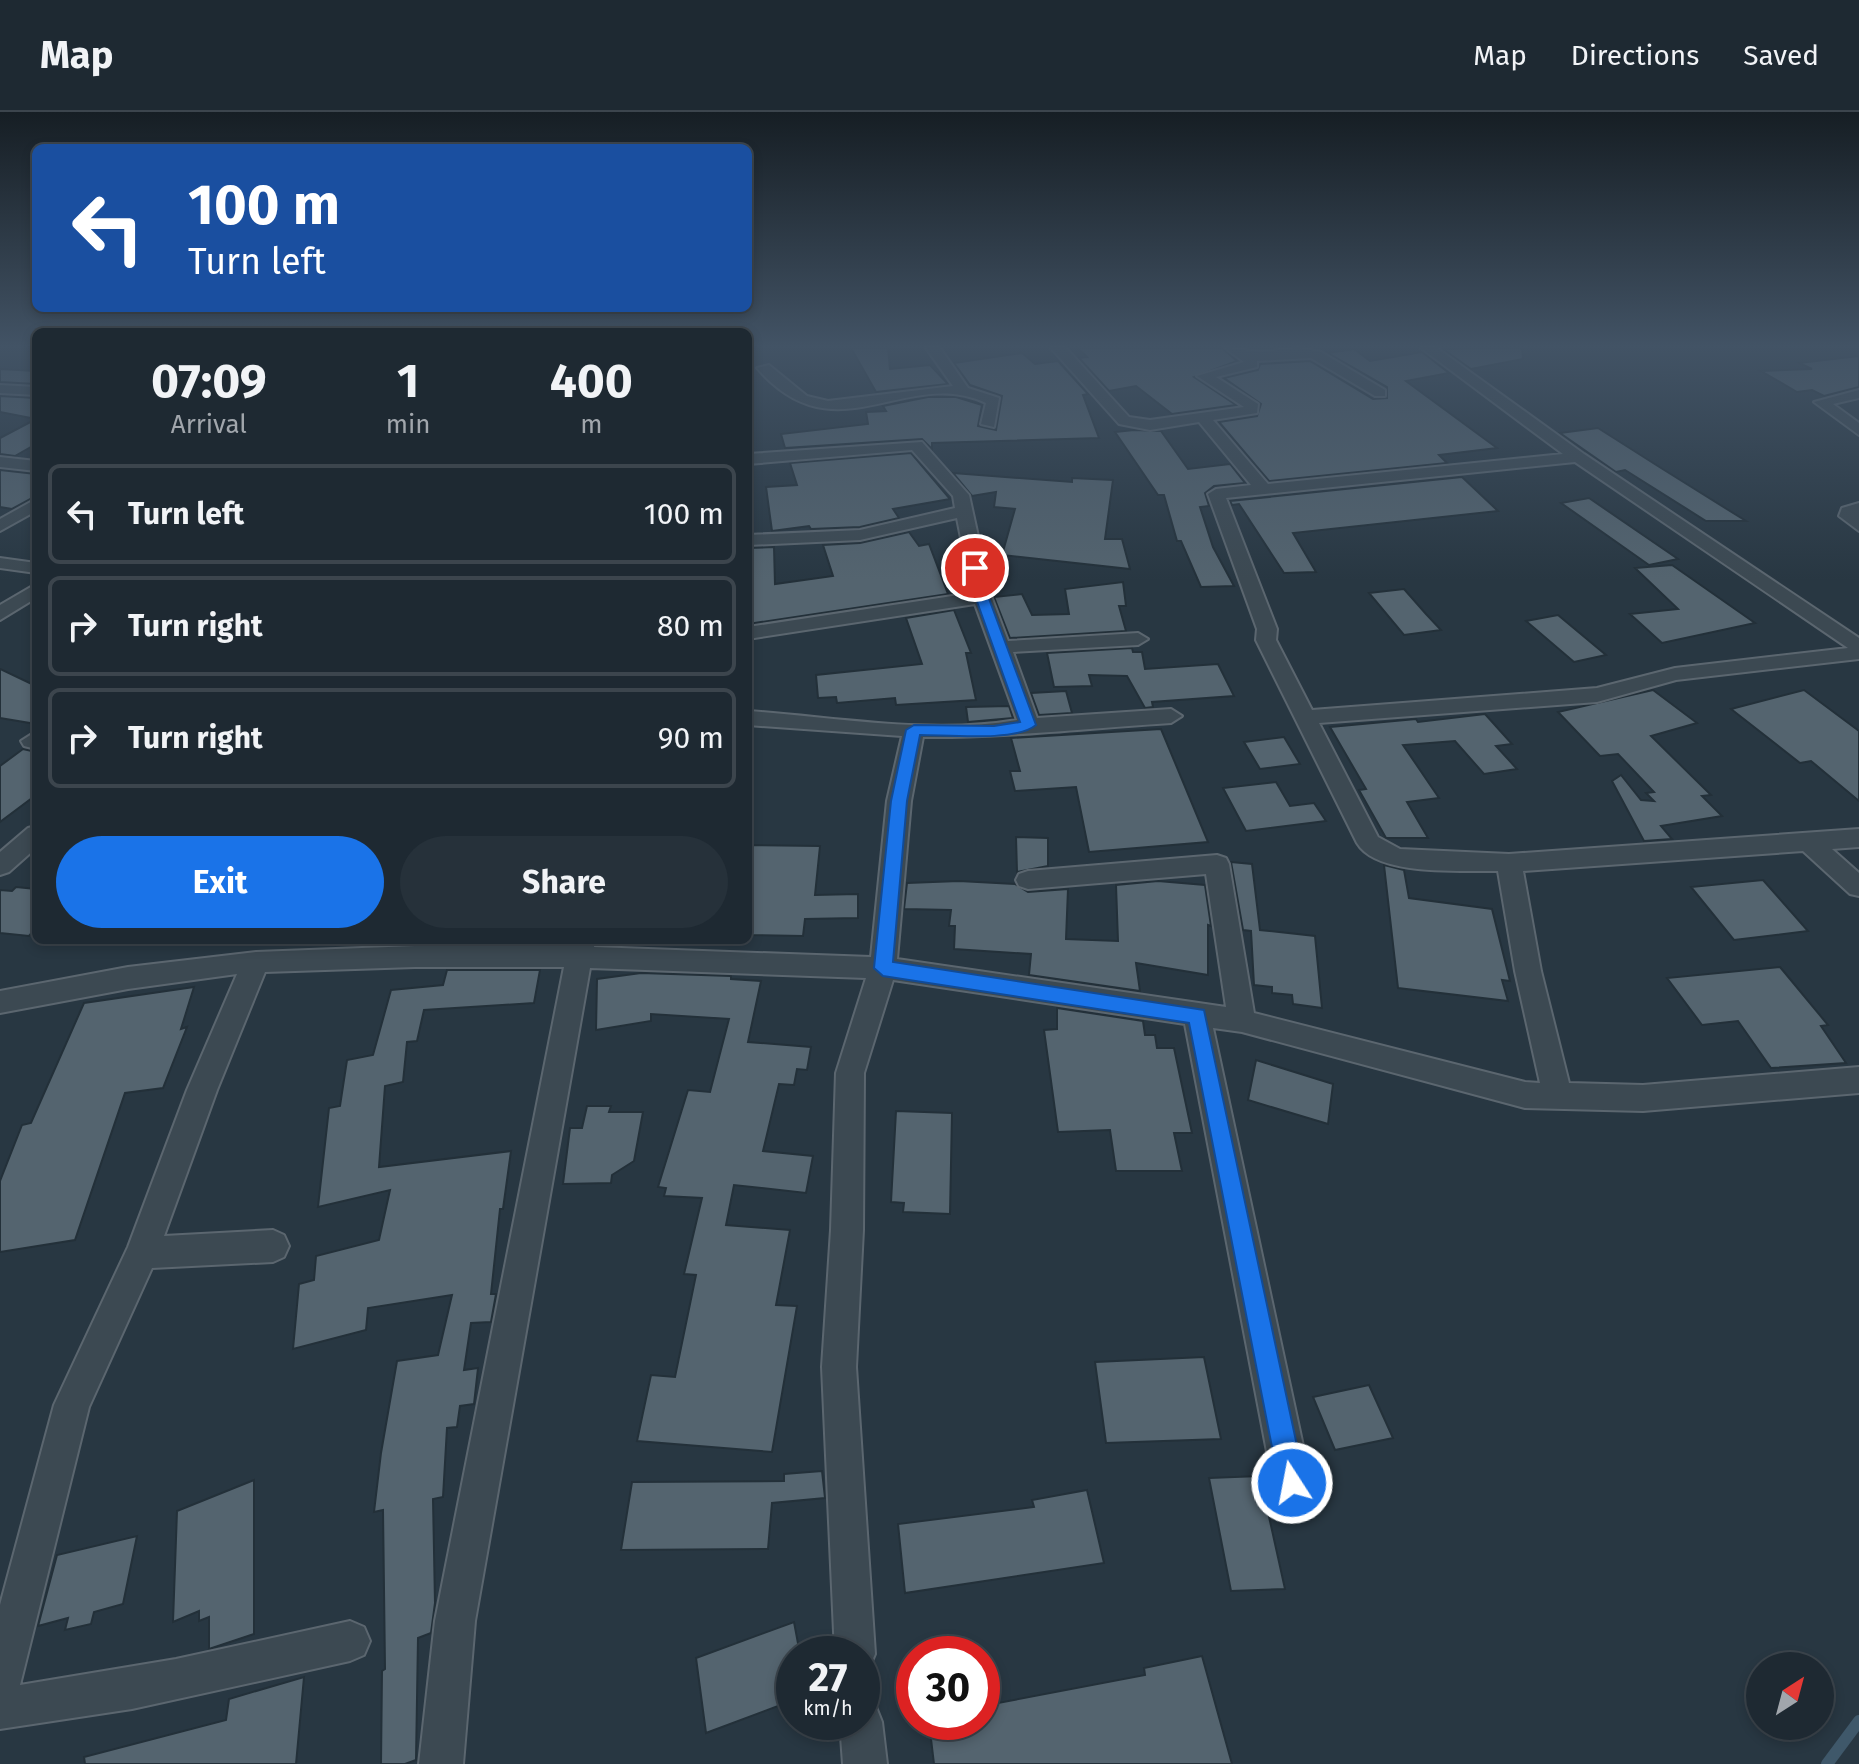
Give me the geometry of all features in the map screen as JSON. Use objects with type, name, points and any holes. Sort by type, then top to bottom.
[{"type":"street","points":[[1209,425],[1264,490]]},
{"type":"street","points":[[1534,425],[1859,650]]},
{"type":"street","points":[[752,459],[916,445],[961,495],[982,596],[1029,725]]},
{"type":"street","points":[[1578,457],[1216,494],[1267,629],[1266,640],[1369,843],[1382,853],[1400,858],[1509,863],[1859,838]]},
{"type":"street","points":[[0,462],[32,466]]},
{"type":"street","points":[[0,526],[32,506]]},
{"type":"street","points":[[1859,508],[1848,512],[1848,516],[1859,526]]},
{"type":"street","points":[[752,540],[860,535],[963,511]]},
{"type":"street","points":[[0,563],[32,567]]},
{"type":"street","points":[[0,614],[32,593]]},
{"type":"street","points":[[752,632],[953,604],[982,596]]},
{"type":"street","points":[[1001,647],[1138,639]]},
{"type":"street","points":[[1304,717],[1597,695],[1675,674],[1859,650]]},
{"type":"street","points":[[752,718],[914,730],[994,731],[1029,725],[1171,716]]},
{"type":"street","points":[[854,1636],[839,1367],[847,1230],[850,1073],[883,968],[899,801],[914,730]]},
{"type":"street","points":[[0,866],[32,838]]},
{"type":"street","points":[[1810,843],[1859,887]]},
{"type":"street","points":[[1509,863],[1528,971],[1558,1097]]},
{"type":"street","points":[[1028,880],[1217,864],[1242,1021]]},
{"type":"street","points":[[441,1764],[455,1621],[581,947]]},
{"type":"street","points":[[0,1002],[71,988],[256,962],[581,947],[883,968],[1242,1021],[1476,1085],[1525,1095],[1643,1098],[1859,1080]]},
{"type":"street","points":[[0,1682],[72,1405],[142,1253],[202,1090],[256,962]]},
{"type":"street","points":[[1197,1016],[1292,1483]]},
{"type":"street","points":[[142,1253],[273,1246]]},
{"type":"street","points":[[0,1708],[78,1700],[164,1685],[350,1641]]},
{"type":"street","points":[[863,1740],[865,1764]]},
{"type":"building","points":[[24,425],[32,425],[32,446],[15,456],[0,454],[0,438]]},
{"type":"building","points":[[858,425],[978,425],[996,430],[997,425],[1094,425],[1099,438],[932,443],[932,449],[922,439],[785,448],[781,434]]},
{"type":"building","points":[[1222,425],[1466,425],[1497,448],[1439,455],[1447,463],[1269,481]]},
{"type":"building","points":[[1598,428],[1746,521],[1706,521],[1625,470],[1616,472],[1560,433]]},
{"type":"building","points":[[1161,431],[1188,469],[1230,464],[1245,483],[1214,486],[1205,493],[1209,506],[1200,507],[1213,547],[1234,586],[1201,587],[1181,541],[1177,541],[1164,495],[1158,495],[1115,432]]},
{"type":"building","points":[[911,453],[950,499],[893,509],[899,518],[860,527],[811,529],[809,526],[772,531],[766,487],[797,485],[790,463]]},
{"type":"building","points":[[0,470],[32,474],[32,498],[12,509],[0,507]]},
{"type":"building","points":[[953,473],[1072,482],[1072,478],[1113,480],[1105,539],[1122,539],[1130,569],[1002,555],[1015,509],[994,507],[996,492],[972,496]]},
{"type":"building","points":[[1462,477],[1498,511],[1293,533],[1316,572],[1284,573],[1239,504],[1232,505],[1230,501]]},
{"type":"building","points":[[1589,498],[1678,559],[1649,565],[1561,503]]},
{"type":"building","points":[[909,532],[919,546],[929,544],[948,594],[752,623],[752,548],[774,547],[775,584],[833,576],[823,545],[860,543]]},
{"type":"building","points":[[1672,565],[1755,623],[1662,643],[1630,614],[1678,609],[1635,568]]},
{"type":"building","points":[[1123,582],[1126,606],[1119,606],[1126,631],[1010,638],[994,597],[1022,594],[1032,615],[1069,614],[1065,589]]},
{"type":"building","points":[[1404,589],[1441,630],[1404,635],[1369,593]]},
{"type":"building","points":[[954,610],[971,653],[966,653],[976,700],[896,705],[895,698],[837,703],[836,697],[818,698],[816,675],[922,664],[906,618]]},
{"type":"building","points":[[1558,615],[1606,655],[1574,662],[1526,621]]},
{"type":"building","points":[[1132,648],[1133,652],[1142,652],[1145,669],[1218,664],[1234,696],[1152,702],[1153,707],[1145,708],[1127,676],[1089,675],[1092,686],[1054,687],[1047,653]]},
{"type":"building","points":[[0,669],[32,684],[32,723],[0,718]]},
{"type":"building","points":[[1653,690],[1697,723],[1651,736],[1711,795],[1702,796],[1722,816],[1661,826],[1672,839],[1644,841],[1612,781],[1621,775],[1641,800],[1654,801],[1646,793],[1654,792],[1618,754],[1600,756],[1558,712]]},
{"type":"building","points":[[1804,690],[1859,731],[1859,801],[1811,761],[1800,763],[1731,709]]},
{"type":"building","points":[[1066,691],[1072,713],[1039,715],[1031,693]]},
{"type":"building","points":[[1009,706],[1013,718],[968,722],[966,707]]},
{"type":"building","points":[[1485,714],[1512,744],[1496,746],[1517,769],[1484,774],[1455,741],[1403,745],[1439,798],[1407,802],[1428,838],[1386,838],[1359,790],[1366,789],[1330,727]]},
{"type":"building","points":[[1161,729],[1208,842],[1089,852],[1076,787],[1015,791],[1010,771],[1020,771],[1011,738]]},
{"type":"building","points":[[1284,737],[1300,764],[1260,769],[1244,742]]},
{"type":"building","points":[[23,749],[32,751],[32,798],[0,822],[0,766]]},
{"type":"building","points":[[1276,782],[1290,806],[1314,803],[1326,821],[1246,831],[1223,788]]},
{"type":"building","points":[[1016,837],[1048,838],[1048,866],[1017,872]]},
{"type":"building","points":[[752,845],[820,846],[815,895],[858,894],[858,918],[805,919],[803,936],[752,935]]},
{"type":"building","points":[[1231,862],[1252,864],[1260,930],[1315,936],[1322,1008],[1293,1004],[1292,995],[1272,993],[1272,987],[1254,985],[1251,931],[1243,930]]},
{"type":"building","points":[[1384,865],[1404,870],[1409,898],[1492,909],[1510,981],[1502,980],[1508,1001],[1398,988]]},
{"type":"building","points":[[1763,880],[1808,931],[1734,940],[1691,887]]},
{"type":"building","points":[[959,881],[1015,884],[1028,892],[1068,889],[1066,939],[1118,941],[1116,885],[1158,881],[1205,885],[1211,926],[1208,925],[1208,975],[1136,963],[1140,991],[1029,975],[1031,954],[954,949],[955,926],[949,926],[951,910],[904,909],[907,883]]},
{"type":"building","points":[[16,887],[32,889],[32,933],[29,936],[0,933],[0,890],[12,891]]},
{"type":"building","points":[[1780,967],[1828,1025],[1821,1026],[1846,1063],[1771,1068],[1738,1021],[1702,1025],[1667,978]]},
{"type":"building","points":[[447,970],[540,970],[534,1003],[424,1010],[417,1041],[407,1042],[403,1082],[385,1086],[379,1167],[511,1151],[503,1209],[500,1209],[491,1294],[496,1294],[491,1322],[471,1323],[464,1370],[478,1368],[474,1404],[460,1406],[457,1427],[447,1428],[443,1497],[433,1499],[435,1603],[431,1633],[418,1638],[416,1760],[405,1764],[381,1764],[382,1671],[385,1669],[383,1510],[374,1512],[381,1453],[397,1361],[438,1355],[452,1295],[368,1308],[366,1330],[293,1349],[299,1284],[314,1280],[316,1256],[379,1240],[390,1190],[318,1207],[329,1108],[340,1106],[347,1060],[373,1055],[391,990],[443,985]]},
{"type":"building","points":[[641,973],[731,976],[731,979],[761,981],[748,1042],[811,1047],[807,1070],[797,1069],[794,1085],[779,1084],[763,1151],[813,1156],[806,1193],[734,1185],[726,1225],[790,1230],[776,1305],[797,1306],[772,1452],[637,1441],[651,1375],[675,1377],[696,1275],[684,1274],[702,1198],[664,1196],[666,1188],[658,1187],[688,1090],[710,1092],[729,1019],[651,1014],[651,1021],[596,1030],[597,979]]},
{"type":"building","points":[[194,987],[181,1029],[187,1027],[163,1088],[125,1093],[75,1240],[0,1252],[0,1181],[22,1125],[31,1123],[84,1003]]},
{"type":"building","points":[[1057,1008],[1143,1021],[1145,1035],[1155,1035],[1157,1048],[1174,1048],[1192,1133],[1174,1133],[1182,1171],[1116,1171],[1110,1130],[1058,1132],[1044,1030],[1057,1029]]},
{"type":"building","points":[[1256,1060],[1333,1084],[1328,1124],[1248,1100]]},
{"type":"building","points":[[587,1106],[611,1106],[609,1112],[643,1112],[634,1161],[612,1175],[611,1183],[563,1184],[570,1128],[582,1128]]},
{"type":"building","points":[[896,1111],[952,1113],[950,1214],[903,1212],[904,1203],[891,1202]]},
{"type":"building","points":[[1204,1357],[1221,1439],[1106,1443],[1095,1362]]},
{"type":"building","points":[[1369,1385],[1393,1438],[1335,1450],[1313,1397]]},
{"type":"building","points":[[822,1471],[825,1498],[772,1503],[768,1549],[621,1550],[632,1482],[784,1481],[784,1474]]},
{"type":"building","points":[[1260,1476],[1285,1589],[1231,1591],[1209,1478]]},
{"type":"building","points":[[254,1480],[254,1634],[209,1649],[209,1617],[199,1621],[199,1611],[173,1622],[177,1511]]},
{"type":"building","points":[[1087,1490],[1104,1563],[905,1593],[898,1524],[1034,1507],[1032,1500]]},
{"type":"building","points":[[137,1536],[123,1604],[94,1612],[91,1624],[65,1630],[68,1618],[38,1626],[57,1555]]},
{"type":"building","points":[[794,1622],[797,1636],[776,1636],[776,1707],[706,1733],[696,1658]]},
{"type":"building","points":[[1202,1656],[1232,1764],[934,1764],[931,1740],[1000,1740],[1000,1703],[1145,1675],[1144,1668]]},
{"type":"building","points":[[304,1677],[296,1764],[85,1764],[84,1757],[226,1720],[229,1699]]},
{"type":"waterway","points":[[1827,1764],[1859,1721]]},
{"type":"route","points":[[975,568],[982,596],[1029,725],[994,731],[914,730],[899,801],[883,968],[1197,1016],[1292,1483]]}]
